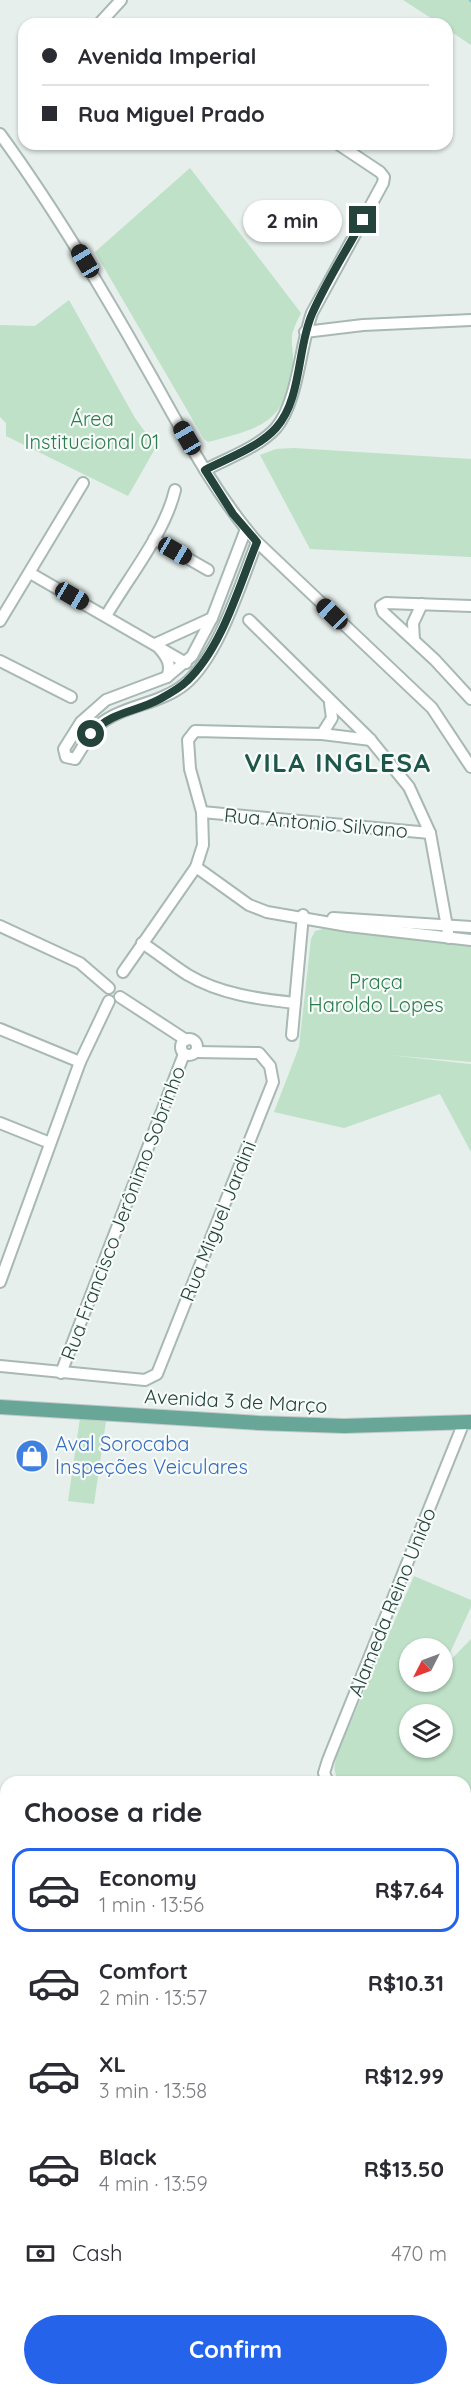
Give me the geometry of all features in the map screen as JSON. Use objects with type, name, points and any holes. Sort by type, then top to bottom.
[{"type":"main road","name":"Avenida 3 de Março","points":[[0,1407],[344,1426],[468,1422]]},
{"type":"street","points":[[104,18],[121,0]]},
{"type":"street","points":[[0,134],[43,192],[233,514],[257,542],[432,708],[471,767]]},
{"type":"street","points":[[205,470],[256,444],[276,428],[288,408],[300,364],[305,333],[312,314],[383,183],[384,177],[380,172],[347,150]]},
{"type":"street","points":[[305,333],[363,325],[471,320]]},
{"type":"street","points":[[0,621],[4,609],[30,573],[83,483]]},
{"type":"street","points":[[106,616],[153,539],[172,502],[175,490]]},
{"type":"street","points":[[246,529],[212,618],[199,645],[186,663],[167,677],[106,699],[81,722],[64,749],[66,757],[75,759],[91,734],[108,719],[158,700],[185,684],[198,670],[219,636],[257,542]]},
{"type":"street","points":[[153,539],[208,570]]},
{"type":"street","points":[[30,573],[186,663]]},
{"type":"street","points":[[471,606],[386,603],[381,606],[383,612],[414,640],[471,699]]},
{"type":"street","points":[[414,640],[413,623],[422,604]]},
{"type":"street","points":[[155,644],[212,618]]},
{"type":"street","points":[[249,620],[330,703],[370,740],[408,787],[430,833],[449,938]]},
{"type":"street","points":[[155,644],[169,664],[167,677]]},
{"type":"street","points":[[0,661],[71,697]]},
{"type":"street","points":[[106,699],[127,710]]},
{"type":"street","points":[[322,734],[332,718],[330,703]]},
{"type":"street","points":[[123,972],[196,867],[203,845],[202,812],[189,769],[188,740],[195,730],[322,734],[370,740]]},
{"type":"street","name":"Rua Antonio Silvano","points":[[202,812],[430,833]]},
{"type":"street","points":[[196,867],[249,905],[267,912],[471,940]]},
{"type":"street","points":[[299,917],[471,927]]},
{"type":"street","points":[[292,1035],[299,917]]},
{"type":"street","points":[[0,926],[80,963],[109,988],[118,989],[120,997],[186,1040],[195,1041],[198,1046],[192,1055],[184,1054],[181,1047],[186,1040]]},
{"type":"street","points":[[142,943],[189,975],[215,987],[246,997],[295,1003]]},
{"type":"street","points":[[109,988],[105,994],[109,1001]]},
{"type":"street","points":[[109,1001],[117,1002],[120,997]]},
{"type":"street","points":[[0,1282],[80,1062],[109,1001]]},
{"type":"street","points":[[0,1029],[80,1062]]},
{"type":"street","name":"Rua Miguel Jardini","points":[[61,1373],[145,1380],[157,1374],[273,1082],[270,1066],[259,1053],[196,1052]]},
{"type":"street","name":"Rua Francisco Jerônimo Sobrinho","points":[[61,1373],[184,1054]]},
{"type":"street","points":[[0,1123],[50,1143]]},
{"type":"street","points":[[0,1366],[61,1373]]},
{"type":"street","name":"Alameda Reino Unido","points":[[325,1776],[324,1773],[328,1760],[468,1422]]},
{"type":"green space","points":[[403,0],[471,0],[471,45],[453,33],[453,18],[431,18]]},
{"type":"green space","points":[[190,168],[301,313],[292,335],[293,364],[289,384],[284,400],[277,411],[256,427],[208,442],[204,439],[95,252]]},
{"type":"green space","name":"Área Institucional 01","points":[[69,300],[135,418],[156,447],[128,496],[6,436],[6,423],[0,417],[0,325],[35,326]]},
{"type":"green space","points":[[294,448],[471,459],[471,557],[310,549],[260,455],[276,449]]},
{"type":"green space","name":"Praça Haroldo Lopes","points":[[323,929],[471,944],[471,1062],[388,1055],[471,1064],[471,1152],[440,1094],[344,1128],[274,1112],[299,1047],[311,939],[315,931]]},
{"type":"green space","points":[[80,1418],[106,1421],[94,1504],[68,1501]]},
{"type":"green space","points":[[414,1576],[471,1600],[471,1607],[453,1646],[453,1638],[399,1638],[399,1692],[453,1692],[453,1658],[471,1639],[471,1776],[336,1776],[335,1771],[339,1749]]},
{"type":"place","name":"Aval Sorocaba Inspeções Veiculares","points":[[32,1456]]},
{"type":"district","name":"VILA INGLESA","points":[[338,763]]},
{"type":"route","points":[[91,734],[108,719],[158,700],[185,684],[198,670],[219,636],[257,542],[233,514],[205,470],[256,444],[276,428],[288,408],[300,364],[305,333],[312,314],[363,220]]}]
